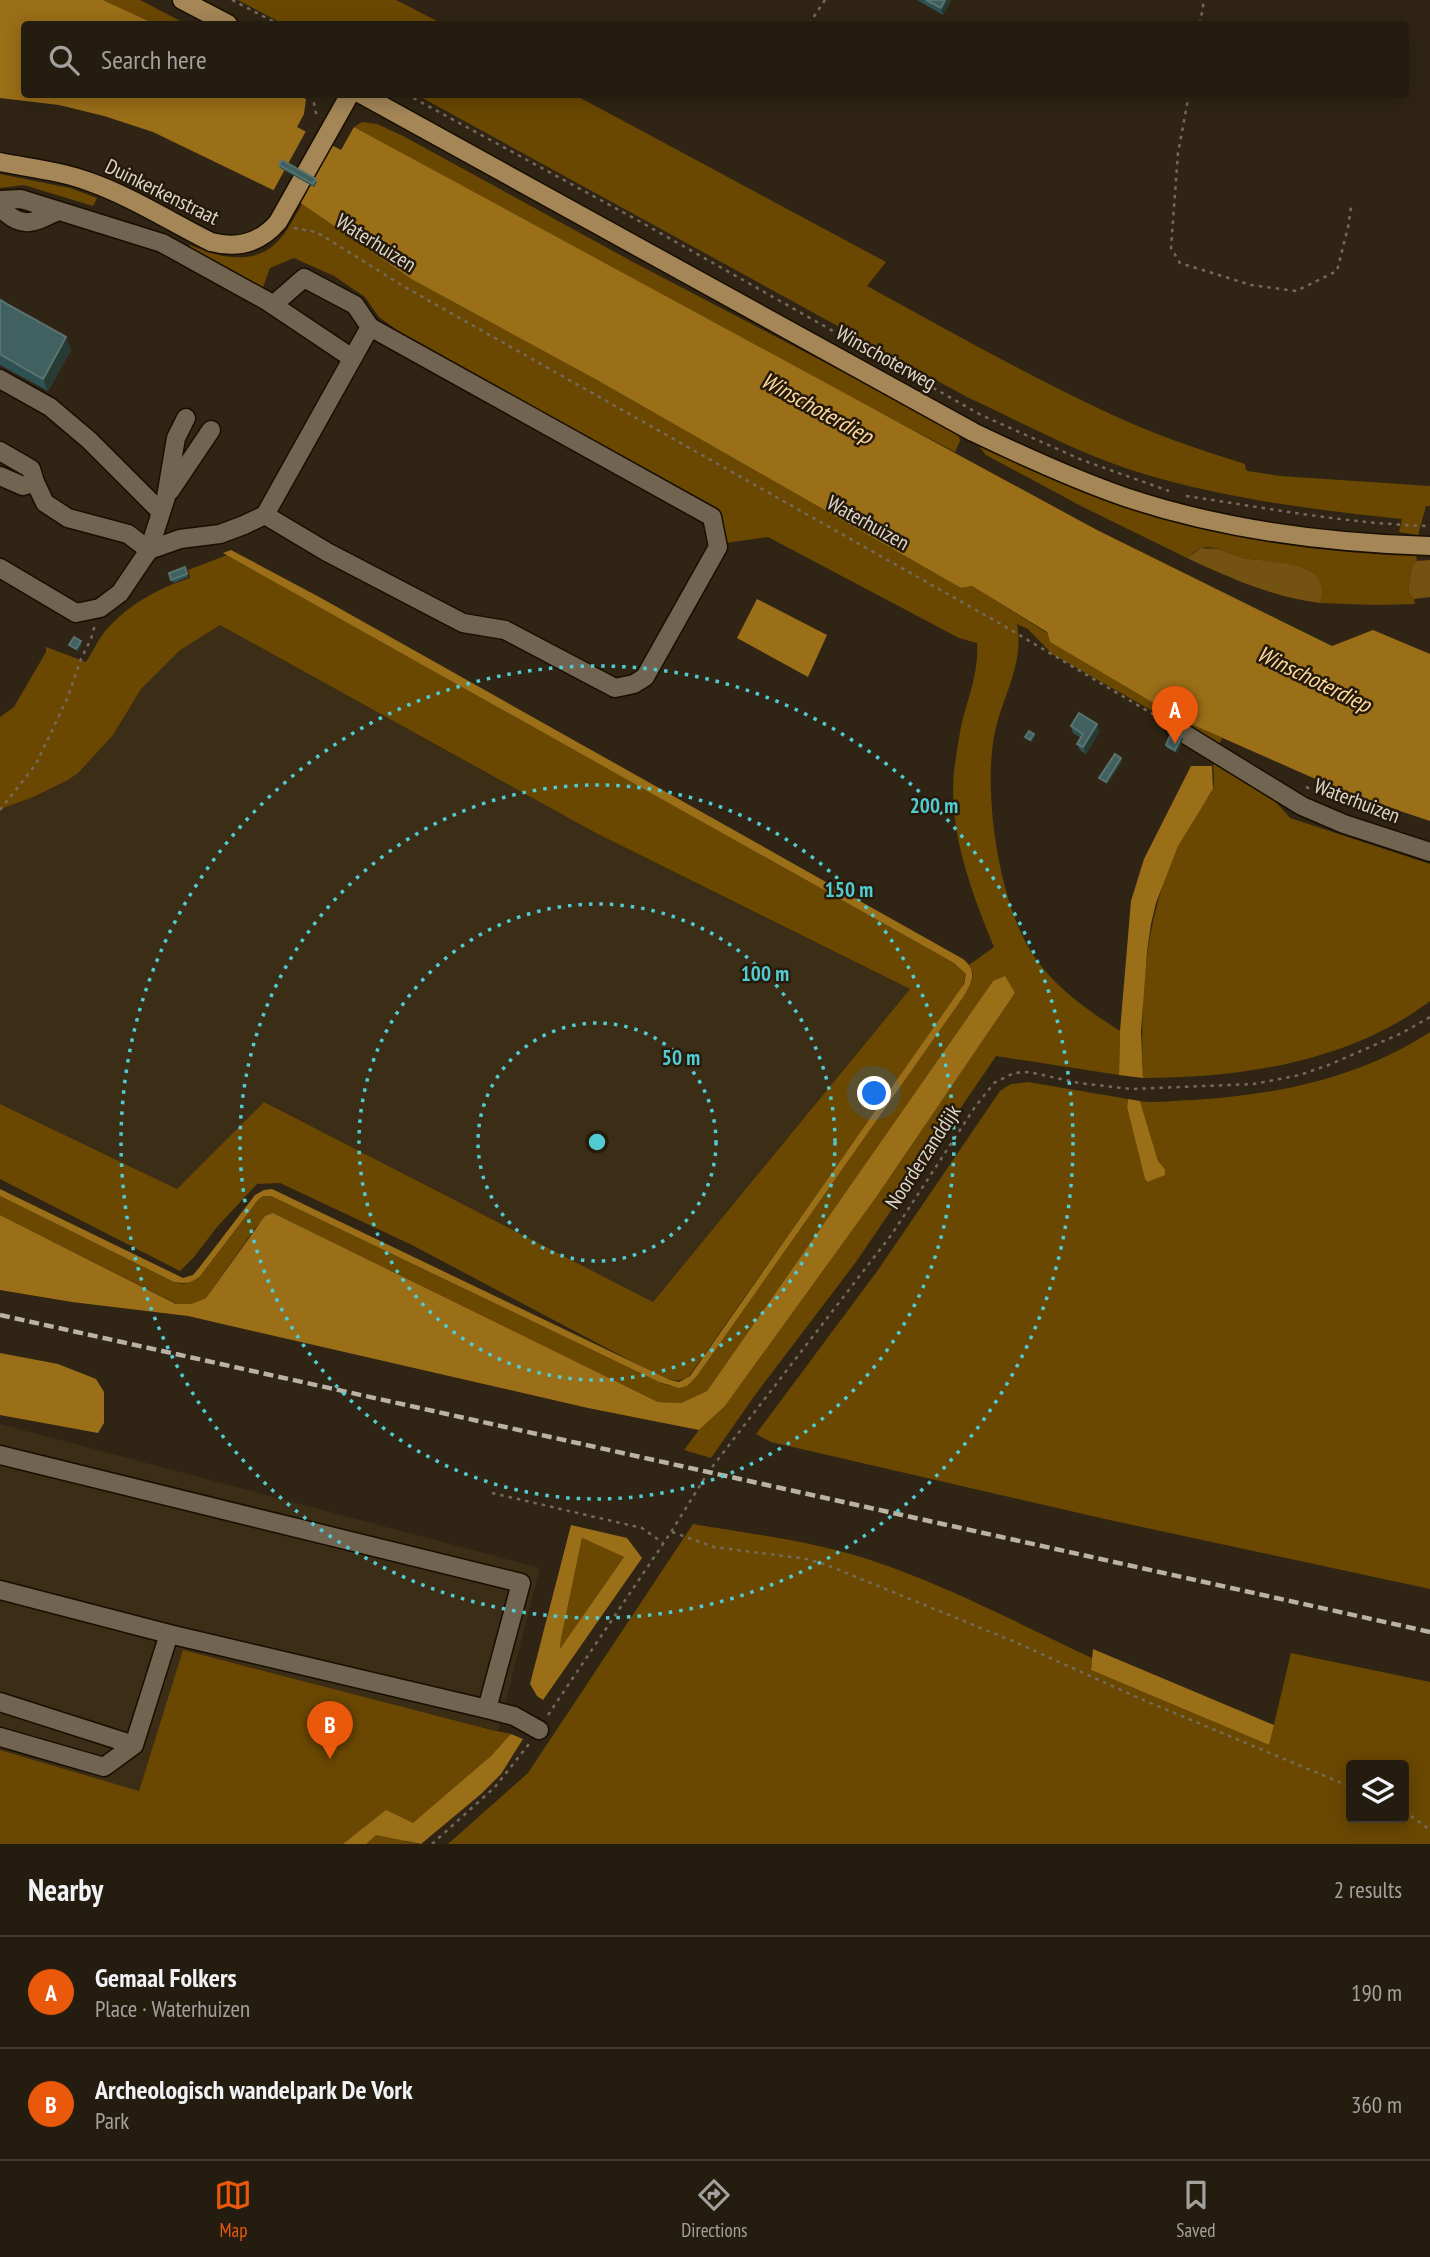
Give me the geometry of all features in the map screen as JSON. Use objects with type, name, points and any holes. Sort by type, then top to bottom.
[{"type":"main road","points":[[182,0],[222,21]]},
{"type":"main road","name":"Duinkerkenstraat","points":[[0,162],[61,173],[90,182],[211,242],[234,246],[254,241],[286,222],[323,140],[348,98]]},
{"type":"main road","name":"Winschoterweg","points":[[368,98],[961,425],[1061,473],[1128,498],[1226,523],[1358,542],[1430,546]]},
{"type":"street","points":[[0,200],[21,200],[162,243],[272,304],[352,358]]},
{"type":"street","points":[[0,207],[11,219],[32,224],[58,211]]},
{"type":"street","points":[[265,515],[327,552],[463,623],[505,630],[615,688],[634,684],[645,677],[718,547],[712,517],[370,327],[355,304],[304,278],[272,304]]},
{"type":"street","points":[[149,550],[180,539],[220,534],[265,515],[370,327]]},
{"type":"street","points":[[0,379],[50,407],[163,504]]},
{"type":"street","points":[[0,568],[76,613],[100,608],[120,593],[149,550],[163,504],[176,438],[186,418]]},
{"type":"street","points":[[163,504],[211,430]]},
{"type":"street","points":[[0,451],[31,469],[45,503],[68,518],[128,534],[149,550]]},
{"type":"street","points":[[0,476],[23,486],[35,482]]},
{"type":"street","name":"Waterhuizen","points":[[1175,728],[1302,806],[1344,824],[1430,852]]},
{"type":"street","points":[[0,1455],[521,1583],[487,1709]]},
{"type":"street","points":[[0,1590],[169,1634],[514,1716],[539,1730]]},
{"type":"street","points":[[0,1737],[104,1767],[134,1745],[169,1634]]},
{"type":"street","points":[[0,1702],[134,1745]]},
{"type":"path","points":[[232,0],[272,21]]},
{"type":"path","points":[[811,21],[825,0]]},
{"type":"path","points":[[1200,21],[1204,0]]},
{"type":"path","points":[[313,98],[317,120]]},
{"type":"path","name":"Winschoterweg","points":[[414,98],[639,221],[981,415],[1046,445],[1178,495],[1344,520],[1430,526]]},
{"type":"path","points":[[1188,98],[1178,153],[1171,248],[1180,263],[1251,285],[1296,291],[1336,271],[1351,207]]},
{"type":"path","name":"Waterhuizen","points":[[286,222],[316,232],[402,286],[999,623],[1175,728]]},
{"type":"path","points":[[0,810],[36,764],[67,699],[80,659],[91,639],[100,608]]},
{"type":"path","points":[[1302,785],[1359,810]]},
{"type":"path","name":"Noorderzanddijk","points":[[613,1615],[671,1532],[709,1471],[892,1234],[975,1107],[994,1083],[1014,1073],[1029,1072],[1079,1083],[1131,1089],[1254,1084],[1300,1075],[1331,1065],[1402,1033],[1430,1017]]},
{"type":"path","points":[[492,1493],[642,1528],[663,1543]]},
{"type":"path","points":[[671,1532],[714,1547],[827,1564],[1346,1785]]},
{"type":"path","points":[[1409,1815],[1430,1830]]},
{"type":"shaded area","points":[[103,0],[140,0],[180,21],[148,21]]},
{"type":"shaded area","points":[[238,0],[396,0],[437,21],[277,21]]},
{"type":"shaded area","points":[[422,98],[581,98],[886,262],[867,286],[1014,366],[1121,419],[1245,464],[1248,471],[1280,476],[1430,486],[1430,506],[1426,506],[1418,535],[1399,532],[1402,519],[1240,497],[1176,483],[1121,467],[1076,449],[967,397]]},
{"type":"shaded area","points":[[362,122],[377,124],[403,136],[633,262],[958,432],[960,441],[955,452],[354,127]]},
{"type":"shaded area","points":[[0,174],[70,188],[97,198],[93,206],[24,185],[0,188]]},
{"type":"shaded area","points":[[302,204],[413,280],[597,380],[961,588],[972,586],[1047,633],[1050,642],[1184,721],[1222,738],[1218,748],[1052,654],[1028,629],[1017,624],[1016,664],[996,727],[992,752],[992,814],[1003,879],[1023,937],[1036,959],[1064,990],[1120,1031],[1119,1075],[996,1056],[856,1262],[711,1458],[684,1450],[699,1430],[725,1406],[877,1196],[1015,993],[993,981],[707,1391],[681,1403],[658,1402],[273,1213],[256,1227],[206,1298],[191,1304],[177,1304],[0,1215],[0,1196],[174,1282],[184,1284],[201,1275],[258,1200],[263,1196],[271,1196],[659,1382],[675,1387],[684,1385],[697,1376],[964,996],[973,977],[969,965],[994,947],[962,858],[954,811],[955,764],[962,722],[975,673],[977,643],[959,638],[768,537],[726,543],[725,529],[707,504],[401,333],[379,317],[365,297],[334,276],[294,258],[270,268],[257,304],[185,263],[190,245],[223,256],[235,257],[247,257],[268,249],[285,233]]},
{"type":"shaded area","points":[[980,444],[1110,500],[1416,554],[1417,561],[1412,566],[1408,592],[1415,604],[1320,603],[1322,589],[1318,579],[1309,571],[1296,566],[1243,558],[1212,547],[1201,548],[1187,558],[986,455]]},
{"type":"shaded area","points":[[1201,548],[1217,549],[1243,558],[1283,563],[1309,571],[1318,578],[1322,589],[1320,603],[1268,591],[1187,558]]},
{"type":"shaded area","points":[[227,555],[954,963],[966,974],[962,989],[689,1376],[684,1379],[674,1380],[659,1375],[412,1245],[280,1183],[257,1184],[180,1271],[0,1179],[0,1104],[177,1189],[264,1102],[653,1302],[910,989],[594,832],[220,625],[179,651],[141,689],[113,735],[78,773],[33,797],[0,809],[0,717],[14,707],[46,652],[46,647],[86,662],[111,624],[131,607],[166,587],[190,578],[188,570]]},
{"type":"shaded area","points":[[1430,560],[1430,597],[1414,599],[1408,592],[1412,566],[1417,561]]},
{"type":"shaded area","points":[[220,625],[594,832],[910,989],[653,1302],[264,1102],[177,1189],[0,1104],[0,809],[68,780],[113,735],[141,689],[179,651]]},
{"type":"shaded area","points":[[1215,758],[1264,792],[1290,818],[1430,864],[1430,1001],[1399,1022],[1365,1039],[1293,1062],[1218,1075],[1143,1078],[1142,1019],[1146,962],[1157,906],[1179,844],[1213,789]]},
{"type":"shaded area","points":[[1430,1032],[1430,1589],[1105,1519],[771,1442],[756,1434],[878,1270],[1000,1091],[1011,1084],[1028,1082],[1128,1099],[1127,1107],[1146,1182],[1165,1169],[1158,1161],[1140,1101],[1225,1098],[1316,1081],[1375,1061]]},
{"type":"shaded area","points":[[0,1424],[540,1568],[498,1731],[183,1651],[139,1791],[0,1750]]},
{"type":"shaded area","points":[[693,1524],[836,1550],[909,1574],[962,1596],[1092,1658],[1091,1670],[1269,1745],[1291,1653],[1430,1682],[1430,1844],[448,1844],[528,1773]]},
{"type":"shaded area","points":[[582,1538],[624,1557],[560,1650],[561,1639]]},
{"type":"shaded area","points":[[183,1650],[511,1734],[404,1841],[419,1844],[0,1844],[0,1750],[139,1791]]},
{"type":"water","name":"Winschoterdiep","points":[[0,0],[103,0],[148,21],[21,21],[21,98],[304,98],[306,99],[304,114],[297,127],[341,150],[354,127],[1097,530],[1332,646],[1373,630],[1430,654],[1430,821],[1364,799],[1184,721],[1050,642],[1047,632],[972,586],[961,588],[597,380],[413,280],[302,204],[153,132],[59,105],[0,98]]},
{"type":"water","points":[[231,550],[963,959],[971,968],[971,981],[964,996],[697,1376],[687,1386],[679,1388],[659,1382],[271,1196],[263,1196],[258,1200],[201,1275],[182,1283],[174,1282],[0,1196],[0,1189],[183,1278],[193,1275],[255,1195],[272,1189],[679,1382],[690,1376],[964,984],[966,974],[954,963],[223,553]]},
{"type":"water","points":[[757,599],[827,635],[808,677],[737,638]]},
{"type":"water","points":[[1191,766],[1212,766],[1213,789],[1178,846],[1156,903],[1147,952],[1141,1031],[1143,1078],[1119,1075],[1131,901],[1144,859]]},
{"type":"water","points":[[1005,976],[1015,993],[877,1196],[725,1406],[699,1430],[588,1408],[188,1316],[0,1290],[0,1215],[176,1304],[191,1304],[206,1298],[265,1216],[273,1213],[658,1402],[681,1403],[707,1391],[993,981]]},
{"type":"water","points":[[1128,1099],[1140,1101],[1158,1161],[1165,1169],[1165,1175],[1147,1182],[1127,1107]]},
{"type":"water","points":[[0,1353],[58,1364],[96,1379],[104,1392],[104,1423],[98,1433],[0,1415]]},
{"type":"water","points":[[571,1525],[627,1538],[642,1558],[543,1700],[537,1696],[530,1684]],"holes":[[[582,1538],[624,1557],[560,1649]]]},
{"type":"water","points":[[1093,1649],[1274,1725],[1269,1745],[1091,1670]]},
{"type":"water","points":[[511,1734],[523,1739],[501,1774],[421,1844],[376,1835],[366,1844],[343,1844],[386,1810],[413,1823],[491,1756]]},
{"type":"pier","points":[[306,131],[332,145],[299,206],[272,193]]},
{"type":"building","points":[[926,0],[945,0],[941,8]]},
{"type":"building","points":[[282,160],[316,179],[313,184],[279,165]]},
{"type":"building","points":[[0,300],[66,337],[43,379],[0,354]]},
{"type":"building","points":[[185,567],[187,574],[171,580],[169,573]]},
{"type":"building","points":[[74,637],[81,641],[76,649],[69,645]]},
{"type":"building","points":[[1079,713],[1097,724],[1083,747],[1077,744],[1083,734],[1071,726]]},
{"type":"building","points":[[1029,731],[1034,734],[1030,740],[1025,737]]},
{"type":"building","points":[[1172,731],[1182,736],[1175,750],[1166,745]]},
{"type":"building","points":[[1115,754],[1121,758],[1106,782],[1099,778]]},
{"type":"railway","points":[[0,1315],[1430,1632]]},
{"type":"place","name":"Gemaal Folkers","points":[[1175,744]]},
{"type":"place","name":"Archeologisch wandelpark De Vork","points":[[330,1759]]}]
